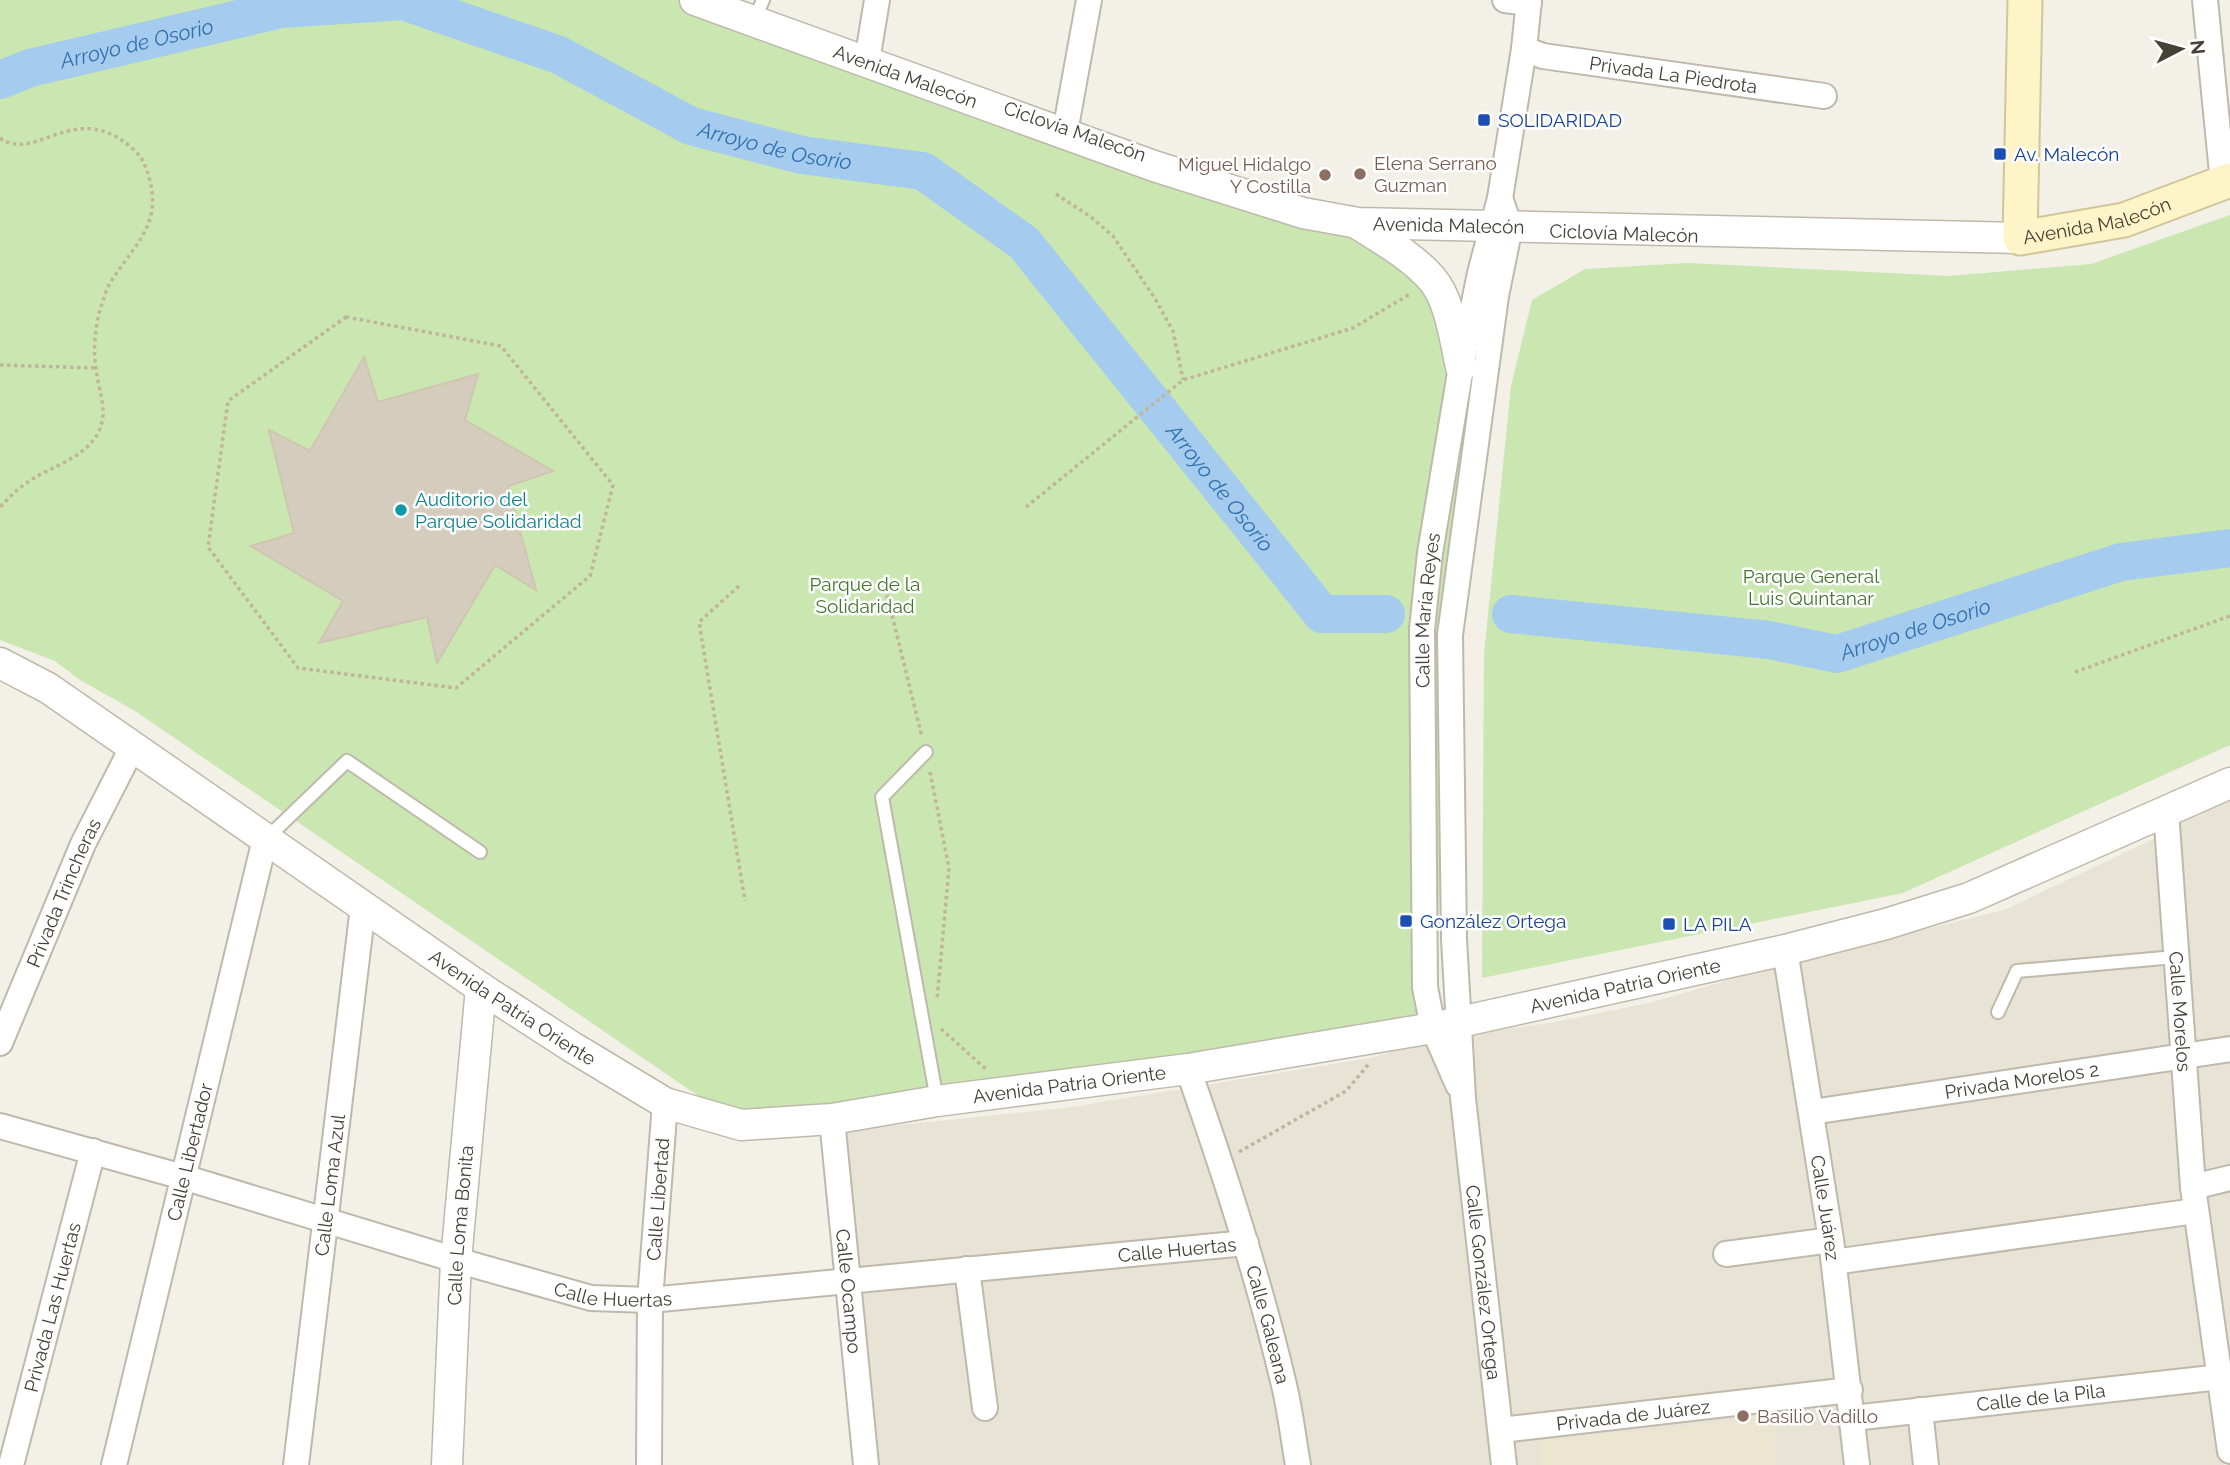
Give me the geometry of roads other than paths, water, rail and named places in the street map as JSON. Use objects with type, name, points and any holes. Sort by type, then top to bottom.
[{"type":"main road","points":[[2020,238],[2025,0]]},
{"type":"main road","name":"Avenida Malecón","points":[[2020,238],[2123,220],[2227,181]]},
{"type":"street","name":"Avenida Malecón","points":[[695,0],[758,10],[867,61],[1154,166],[1290,209],[1358,223],[2020,238]]},
{"type":"street","points":[[867,61],[877,0]]},
{"type":"street","points":[[1065,132],[1089,0]]},
{"type":"street","points":[[2205,0],[2227,181]]},
{"type":"street","name":"Calle María Reyes","points":[[1446,1026],[1454,939],[1450,635],[1496,296],[1501,228],[1500,198],[1524,49],[1521,1]]},
{"type":"street","name":"Privada La Piedrota","points":[[1524,49],[1543,56],[1824,96]]},
{"type":"street","points":[[1358,223],[1397,249],[1433,280],[1448,312],[1461,367]]},
{"type":"street","name":"Calle María Reyes","points":[[1446,1026],[1425,987],[1423,954],[1422,629],[1430,553],[1461,367],[1480,273],[1501,228]]},
{"type":"street","name":"Avenida Patria Oriente","points":[[0,663],[48,688],[481,988],[572,1047],[665,1103],[741,1125],[832,1119],[937,1101],[1188,1069],[1394,1035],[1446,1026],[1785,950],[1886,924],[1969,898],[2230,783]]},
{"type":"street","name":"Privada Trincheras","points":[[0,1043],[83,844],[133,746]]},
{"type":"street","name":"Calle Morelos","points":[[2166,811],[2194,1199],[2225,1376],[2230,1451]]},
{"type":"street","name":"Calle Libertador","points":[[114,1465],[265,839]]},
{"type":"street","name":"Calle Loma Azul","points":[[296,1465],[363,907]]},
{"type":"street","name":"Calle Juárez","points":[[1785,950],[1832,1251],[1857,1465]]},
{"type":"street","name":"Calle Loma Bonita","points":[[447,1465],[456,1260],[481,988]]},
{"type":"street","name":"Calle González Ortega","points":[[1446,1026],[1464,1098],[1504,1465]]},
{"type":"street","name":"Privada Morelos 2","points":[[1812,1112],[2230,1049]]},
{"type":"street","name":"Calle Galeana","points":[[1188,1069],[1246,1243],[1284,1383],[1298,1465]]},
{"type":"street","name":"Calle Libertad","points":[[649,1465],[650,1300],[665,1103]]},
{"type":"street","name":"Calle Ocampo","points":[[832,1119],[866,1465]]},
{"type":"street","name":"Calle Huertas","points":[[0,1126],[183,1177],[591,1298],[650,1300],[1246,1243]]},
{"type":"street","name":"Privada Las Huertas","points":[[10,1465],[93,1151]]},
{"type":"street","points":[[1726,1254],[1832,1251],[2194,1199],[2230,1178]]},
{"type":"street","points":[[967,1269],[985,1408]]},
{"type":"street","name":"Calle de la Pila","points":[[1853,1418],[2225,1376]]},
{"type":"street","name":"Privada de Juárez","points":[[1501,1430],[1850,1390]]},
{"type":"street","points":[[1920,1410],[1926,1465]]},
{"type":"lane","points":[[926,752],[882,797],[937,1101]]},
{"type":"lane","points":[[265,839],[347,761],[480,852]]},
{"type":"lane","points":[[1998,1012],[2017,971],[2175,957]]},
{"type":"waterway","name":"Arroyo de Osorio","points":[[0,80],[30,68],[281,9],[403,1],[559,55],[691,126],[802,155],[923,171],[1024,243],[1322,614],[1386,614]]},
{"type":"waterway","name":"Arroyo de Osorio","points":[[1511,614],[1769,640],[1837,654],[2121,562],[2230,548]]},
{"type":"place","name":"SOLIDARIDAD","points":[[1484,120]]},
{"type":"place","name":"Av. Malecón","points":[[2000,154]]},
{"type":"place","name":"Elena Serrano Guzman","points":[[1360,174]]},
{"type":"place","name":"Miguel Hidalgo Y Costilla","points":[[1325,175]]},
{"type":"place","name":"Auditorio del Parque Solidaridad","points":[[401,510]]},
{"type":"place","name":"González Ortega","points":[[1406,921]]},
{"type":"place","name":"LA PILA","points":[[1669,924]]},
{"type":"place","name":"Basilio Vadillo","points":[[1743,1416]]},
{"type":"park label","name":"Parque General Luis Quintanar","points":[[1811,587]]},
{"type":"park label","name":"Parque de la Solidaridad","points":[[865,595]]}]
